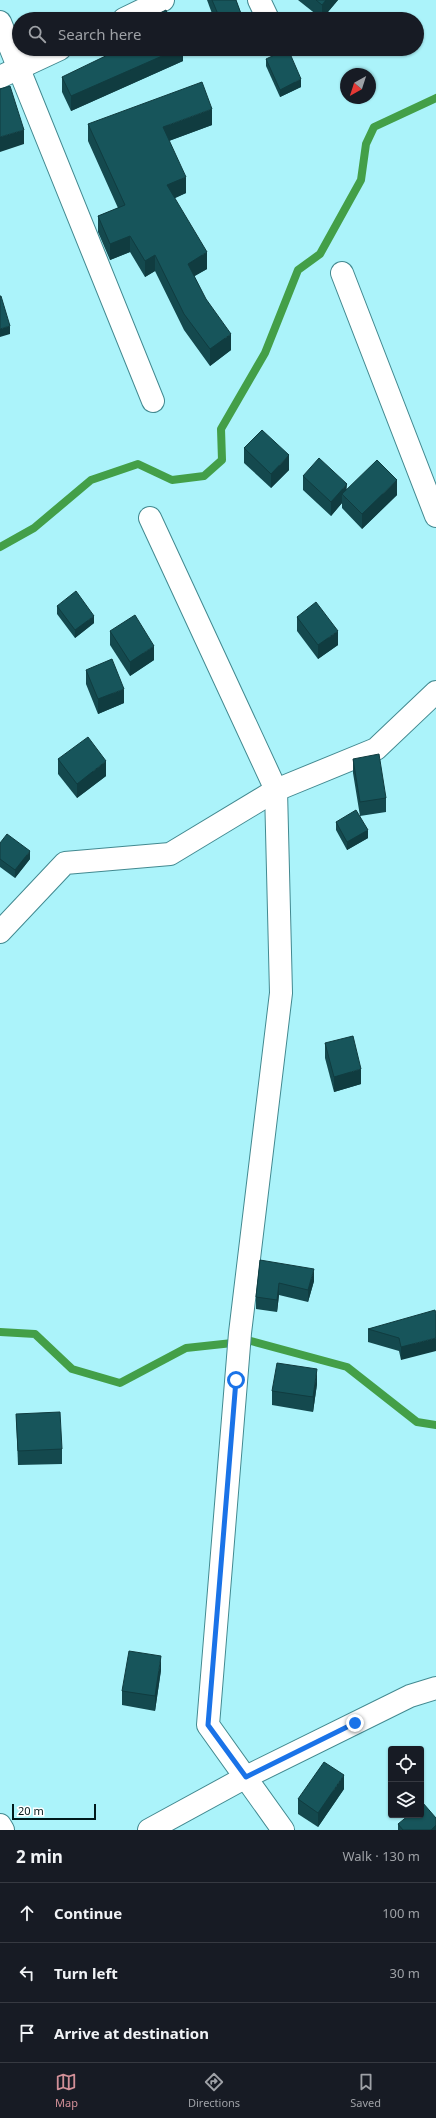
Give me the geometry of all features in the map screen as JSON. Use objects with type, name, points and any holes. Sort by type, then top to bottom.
[{"type":"street","points":[[139,12],[164,0]]},
{"type":"street","points":[[259,0],[265,12]]},
{"type":"street","points":[[0,22],[9,73],[153,401]]},
{"type":"street","points":[[9,73],[45,56]]},
{"type":"street","points":[[342,273],[436,516]]},
{"type":"street","points":[[150,518],[276,790],[281,993],[239,1341],[208,1725],[283,1830]]},
{"type":"street","points":[[0,932],[65,863],[170,854],[276,790],[376,749],[436,692]]},
{"type":"street","points":[[149,1830],[246,1777],[410,1696],[436,1688]]},
{"type":"street","points":[[0,1825],[3,1830]]},
{"type":"building","points":[[212,0],[236,0],[240,12],[217,12]]},
{"type":"building","points":[[316,0],[326,0],[322,5]]},
{"type":"building","points":[[106,56],[162,56],[71,96],[62,77]]},
{"type":"building","points":[[272,56],[291,56],[301,79],[280,90],[266,59]]},
{"type":"building","points":[[202,82],[212,109],[163,127],[186,177],[167,185],[207,252],[188,264],[206,299],[231,334],[210,349],[184,314],[155,255],[145,261],[130,236],[110,244],[98,216],[125,205],[88,124]]},
{"type":"building","points":[[10,86],[24,130],[0,137],[0,89]]},
{"type":"building","points":[[0,296],[10,326],[0,329]]},
{"type":"building","points":[[262,430],[289,455],[271,474],[244,448]]},
{"type":"building","points":[[319,458],[347,484],[331,502],[303,476]]},
{"type":"building","points":[[377,460],[397,480],[362,514],[342,494]]},
{"type":"building","points":[[76,591],[94,616],[75,630],[57,606]]},
{"type":"building","points":[[316,602],[338,631],[318,645],[297,617]]},
{"type":"building","points":[[135,615],[154,646],[130,662],[110,631]]},
{"type":"building","points":[[112,659],[124,689],[98,699],[86,670]]},
{"type":"building","points":[[88,737],[106,761],[77,784],[58,759]]},
{"type":"building","points":[[379,754],[386,798],[360,802],[353,759]]},
{"type":"building","points":[[356,810],[368,830],[347,842],[336,822]]},
{"type":"building","points":[[7,834],[30,851],[15,870],[0,859],[0,843]]},
{"type":"building","points":[[353,1036],[361,1069],[334,1077],[325,1043]]},
{"type":"building","points":[[260,1260],[314,1269],[308,1290],[279,1283],[277,1300],[256,1297]]},
{"type":"building","points":[[435,1310],[436,1338],[401,1347],[399,1338],[368,1329]]},
{"type":"building","points":[[277,1363],[317,1369],[313,1397],[272,1391]]},
{"type":"building","points":[[60,1412],[62,1449],[18,1451],[16,1414]]},
{"type":"building","points":[[129,1651],[161,1656],[155,1696],[122,1691]]},
{"type":"building","points":[[324,1762],[344,1775],[318,1813],[298,1799]]},
{"type":"building","points":[[424,1804],[436,1818],[436,1825],[431,1830],[403,1830],[398,1824],[405,1818],[424,1818]]},
{"type":"waterway","points":[[0,547],[34,528],[91,480],[138,464],[172,480],[204,476],[222,460],[221,429],[265,353],[298,270],[320,254],[361,180],[366,144],[374,127],[436,98]]},
{"type":"waterway","points":[[0,1332],[35,1334],[72,1369],[120,1383],[186,1348],[251,1341],[347,1367],[417,1422],[436,1425]]},
{"type":"route","points":[[236,1380],[208,1725],[246,1777],[355,1723]]}]
